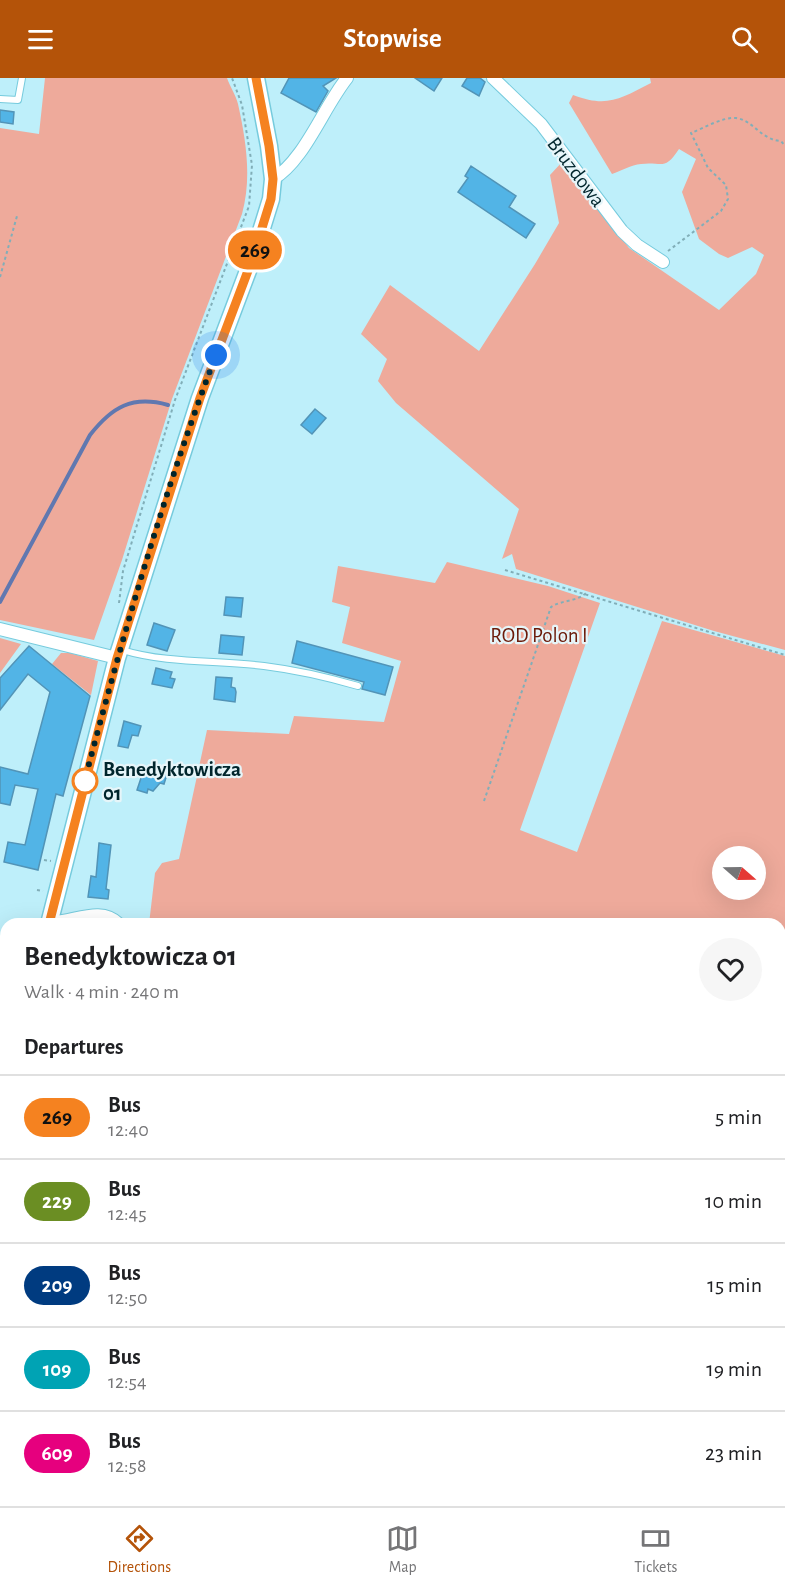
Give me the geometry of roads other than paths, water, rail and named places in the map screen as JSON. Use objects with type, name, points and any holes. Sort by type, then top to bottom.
[{"type":"main road","points":[[50,918],[119,653],[200,398],[271,199],[273,179],[269,146],[256,78]]},
{"type":"street","points":[[273,179],[286,171],[347,78]]},
{"type":"street","name":"Bruzdowa","points":[[493,78],[541,124],[622,231],[660,261]]},
{"type":"street","points":[[0,629],[119,653]]},
{"type":"street","points":[[77,918],[107,915],[111,918]]},
{"type":"lane","points":[[0,99],[18,100],[22,78]]},
{"type":"lane","points":[[119,653],[264,666],[327,677],[358,686]]},
{"type":"waterway","points":[[0,602],[90,435],[98,425],[115,411],[133,403],[155,402],[168,405]]},
{"type":"place","name":"Benedyktowicza 01","points":[[85,781]]},
{"type":"park label","name":"ROD Polon I","points":[[539,635]]}]
